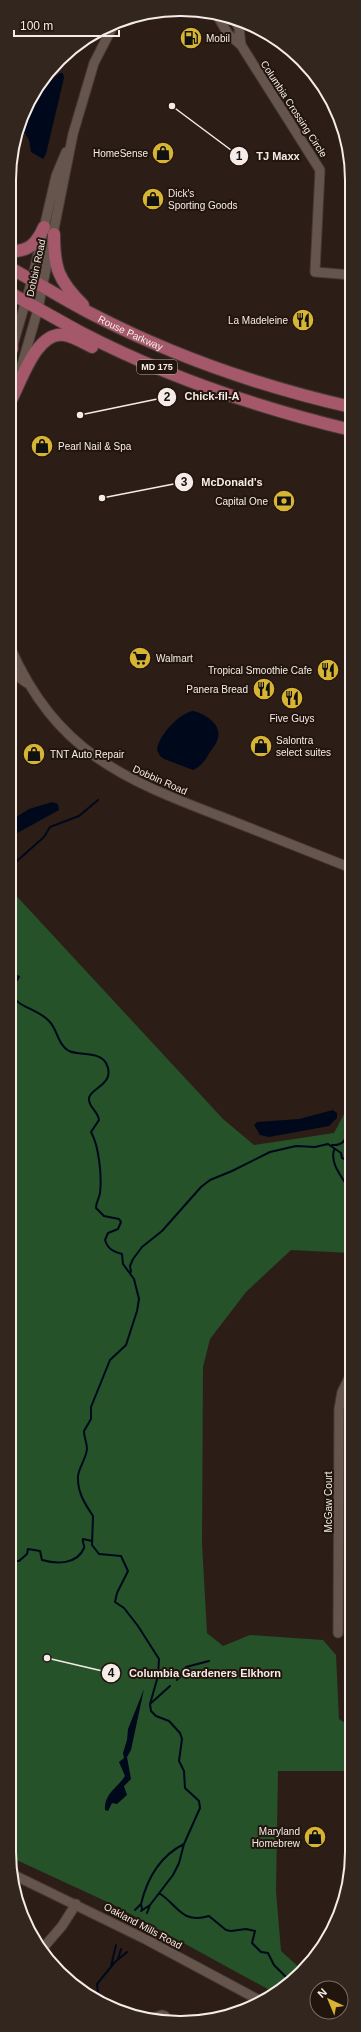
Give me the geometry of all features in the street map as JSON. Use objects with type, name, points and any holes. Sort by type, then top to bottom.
[{"type":"main road","points":[[16,251],[23,250],[34,244],[49,230]]},
{"type":"main road","points":[[49,230],[58,273],[69,290],[92,314]]},
{"type":"main road","name":"Rouse Parkway","points":[[16,271],[92,314],[162,346],[286,390],[345,405]]},
{"type":"main road","name":"Rouse Parkway","points":[[16,296],[83,333],[154,366],[189,380],[281,412],[345,428]]},
{"type":"main road","points":[[16,391],[41,343],[50,336],[62,334],[152,372],[281,412]]},
{"type":"street","name":"Columbia Crossing Circle","points":[[221,21],[228,34],[241,45],[320,170],[315,272],[345,274]]},
{"type":"street","name":"Columbia Crossing Circle","points":[[239,27],[241,45]]},
{"type":"street","name":"Dobbin Road","points":[[16,334],[25,301],[49,230],[73,134],[94,63],[110,32]]},
{"type":"street","name":"Dobbin Road","points":[[16,384],[38,309],[43,286],[49,230]]},
{"type":"street","name":"Dobbin Road","points":[[16,659],[39,701],[69,734],[98,759],[124,776],[157,792],[345,866]]},
{"type":"street","points":[[16,676],[30,686]]},
{"type":"street","name":"McGaw Court","points":[[338,1633],[339,1409],[342,1392],[345,1386]]},
{"type":"street","name":"Oakland Mills Road","points":[[18,1877],[76,1904],[255,1998]]},
{"type":"street","points":[[45,1945],[62,1926],[76,1904]]},
{"type":"green space","points":[[16,895],[223,1119],[254,1145],[334,1133],[345,1112],[345,1253],[291,1250],[246,1292],[210,1339],[203,1367],[202,1543],[207,1633],[223,1646],[250,1635],[323,1640],[336,1655],[339,1719],[345,1723],[345,1771],[278,1771],[276,1891],[281,1951],[298,1967],[281,1982],[269,1990],[114,1905],[16,1860]]},
{"type":"water","points":[[60,73],[63,73],[64,78],[46,154],[43,159],[31,152],[29,140],[24,132],[33,108],[49,81]]},
{"type":"water","points":[[193,711],[202,714],[211,720],[215,724],[219,733],[217,742],[205,760],[201,765],[193,770],[164,759],[160,756],[157,750],[161,738],[170,726],[182,716]]},
{"type":"water","points":[[52,802],[58,804],[59,810],[16,834],[16,817],[29,809]]},
{"type":"water","points":[[333,1110],[337,1113],[337,1118],[329,1126],[269,1137],[260,1135],[254,1125],[257,1122],[299,1119]]},
{"type":"water","points":[[144,1689],[131,1750],[127,1757],[131,1779],[124,1786],[127,1795],[117,1804],[112,1803],[108,1811],[105,1810],[105,1804],[109,1795],[125,1776],[119,1762],[124,1758],[123,1753],[127,1740],[128,1729]]},
{"type":"waterway","points":[[16,862],[44,837],[50,827],[79,816],[98,800]]},
{"type":"waterway","points":[[16,976],[19,977],[16,981]]},
{"type":"waterway","points":[[16,1000],[23,1006],[45,1017],[54,1028],[65,1048],[69,1051],[94,1055],[103,1059],[108,1070],[106,1081],[90,1094],[89,1098],[90,1104],[99,1120],[91,1132],[98,1153],[100,1170],[101,1186],[96,1208],[104,1216],[119,1219],[121,1222],[118,1229],[108,1233],[105,1240],[111,1249],[122,1254],[123,1264],[134,1279],[139,1299],[137,1311],[126,1345],[110,1360],[91,1407],[91,1419],[84,1431],[87,1449],[78,1476],[78,1482],[82,1498],[93,1516],[92,1545],[99,1554],[121,1556],[128,1571],[117,1593],[115,1602],[124,1608],[138,1626],[159,1659],[158,1676],[150,1704],[151,1711],[156,1716],[169,1721],[180,1733],[182,1739],[179,1761],[184,1771],[185,1788],[199,1801],[200,1808],[184,1844],[179,1863],[173,1875],[150,1905],[147,1913]]},
{"type":"waterway","points":[[332,1145],[342,1143],[345,1140]]},
{"type":"waterway","points":[[131,1272],[130,1266],[133,1259],[142,1247],[162,1231],[201,1187],[210,1180],[270,1152],[296,1146],[315,1147],[328,1144],[341,1153],[342,1158],[345,1159]]},
{"type":"waterway","points":[[334,1150],[333,1155],[335,1165],[345,1182]]},
{"type":"waterway","points":[[16,1561],[19,1561],[27,1554],[28,1549],[40,1551],[42,1560],[66,1562],[81,1554],[84,1548],[83,1539],[92,1541]]},
{"type":"waterway","points":[[177,1680],[186,1667],[209,1661]]},
{"type":"waterway","points":[[150,1704],[170,1686]]},
{"type":"waterway","points":[[141,1904],[151,1877],[161,1862],[184,1844]]},
{"type":"waterway","points":[[159,1893],[186,1916],[192,1918],[209,1916],[226,1930],[231,1931],[246,1929],[255,1931],[252,1943],[261,1952],[268,1953],[274,1965],[286,1977]]},
{"type":"waterway","points":[[135,1910],[141,1904],[142,1909]]},
{"type":"waterway","points":[[141,1911],[150,1905]]},
{"type":"waterway","points":[[111,1966],[116,1945]]},
{"type":"waterway","points":[[118,1959],[121,1949]]},
{"type":"waterway","points":[[98,1994],[97,1984],[115,1962],[127,1952]]},
{"type":"place","name":"Mobil","points":[[191,38]]},
{"type":"place","name":"TJ Maxx","points":[[172,106]]},
{"type":"place","name":"HomeSense","points":[[163,153]]},
{"type":"place","name":"Dick's Sporting Goods","points":[[153,199]]},
{"type":"place","name":"La Madeleine","points":[[303,320]]},
{"type":"place","name":"Chick-fil-A","points":[[80,415]]},
{"type":"place","name":"Pearl Nail & Spa","points":[[42,446]]},
{"type":"place","name":"McDonald's","points":[[102,498]]},
{"type":"place","name":"Capital One","points":[[284,501]]},
{"type":"place","name":"Walmart","points":[[140,658]]},
{"type":"place","name":"Tropical Smoothie Cafe","points":[[328,670]]},
{"type":"place","name":"Panera Bread","points":[[264,689]]},
{"type":"place","name":"Five Guys","points":[[292,698]]},
{"type":"place","name":"Salontra select suites","points":[[261,746]]},
{"type":"place","name":"TNT Auto Repair","points":[[34,754]]},
{"type":"place","name":"Columbia Gardeners Elkhorn","points":[[47,1658]]},
{"type":"place","name":"Maryland Homebrew","points":[[315,1837]]}]
